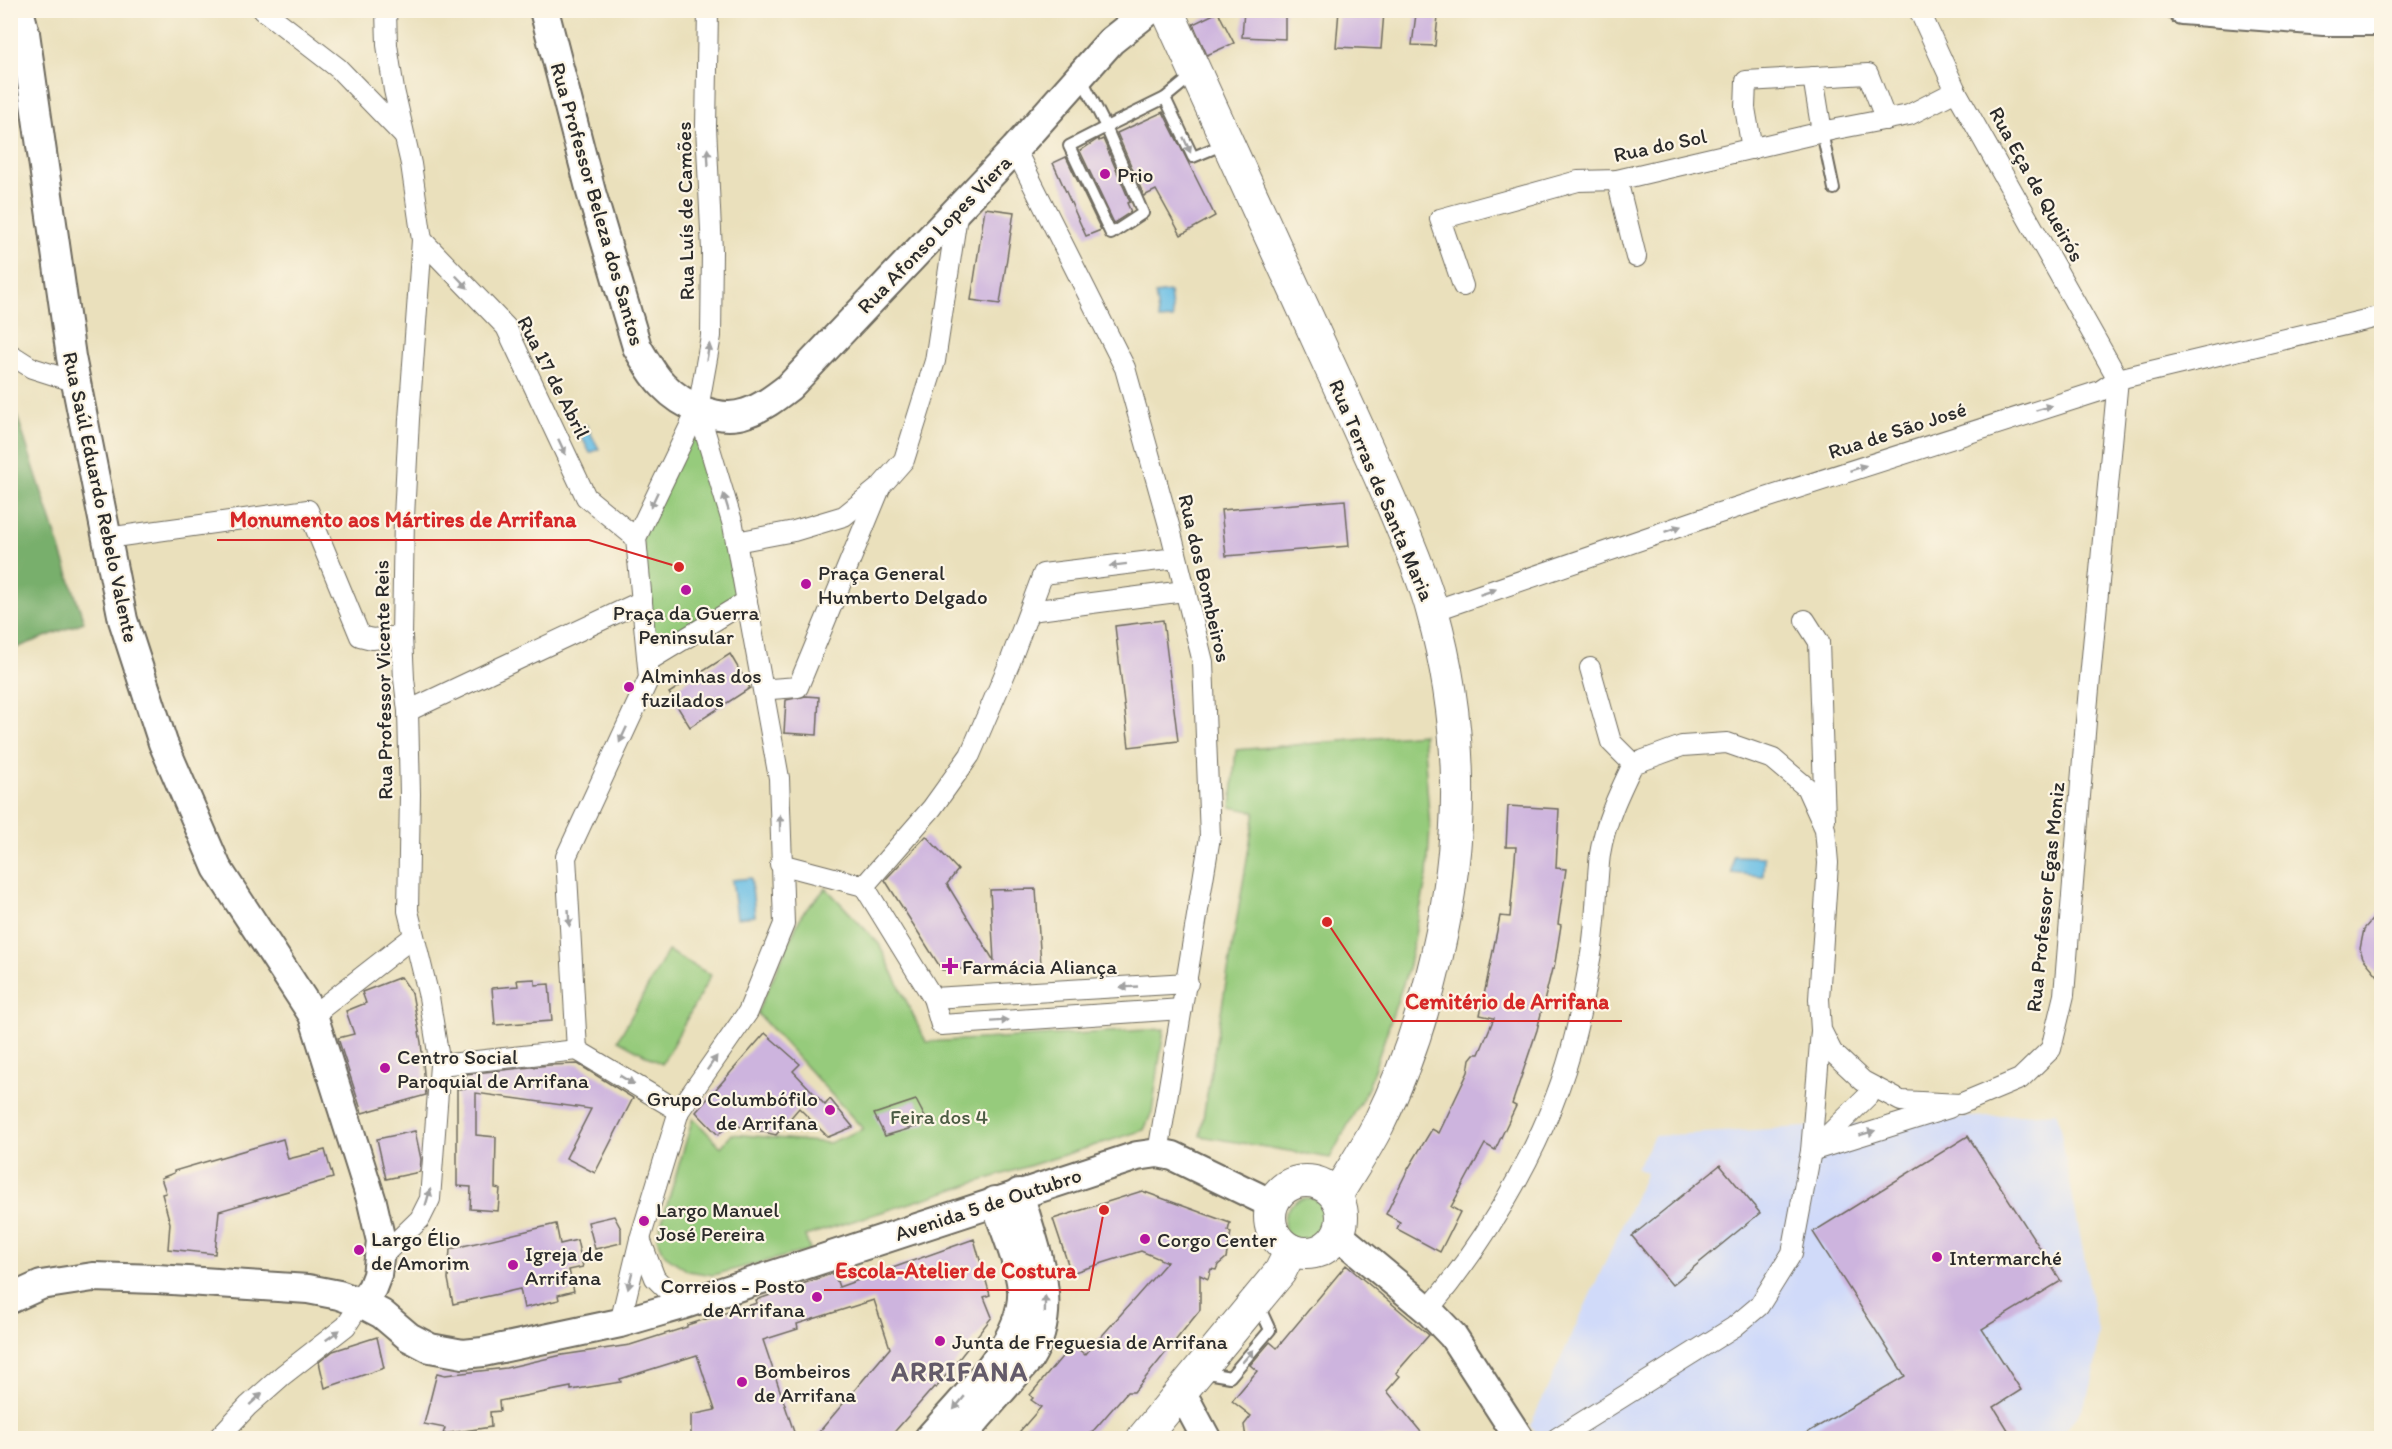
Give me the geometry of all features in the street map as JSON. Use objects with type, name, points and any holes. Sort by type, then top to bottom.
[{"type":"main road","name":"Rua Terras de Santa Maria","points":[[1167,10],[1382,481],[1416,562],[1433,611],[1452,705],[1457,781],[1454,844],[1446,908],[1416,1029],[1398,1079],[1378,1126],[1336,1196]]},
{"type":"main road","points":[[1296,1182],[1318,1183],[1336,1196],[1342,1215],[1338,1235],[1331,1243],[1312,1253],[1292,1251],[1282,1245],[1271,1226],[1272,1204],[1277,1194],[1296,1182]]},
{"type":"main road","points":[[1143,1438],[1257,1301],[1280,1272],[1292,1251]]},
{"type":"street","name":"Rua Saúl Eduardo Rebelo Valente","points":[[19,10],[25,33],[76,382],[127,632],[163,743],[217,868],[313,1015],[372,1202],[381,1240],[380,1258]]},
{"type":"street","points":[[263,10],[338,68],[405,137]]},
{"type":"street","name":"Rua Professor Vicente Reis","points":[[380,1258],[420,1219],[430,1199],[440,1065],[429,997],[408,911],[410,794],[408,711],[402,636],[404,517],[422,240],[419,211],[394,90],[386,10]]},
{"type":"street","name":"Rua Professor Beleza dos Santos","points":[[544,10],[591,192],[637,346],[649,368],[664,387],[698,409]]},
{"type":"street","name":"Rua Luís de Camões","points":[[698,409],[711,336],[712,251],[706,126],[708,10]]},
{"type":"street","name":"Rua Afonso Lopes Viera","points":[[698,409],[719,417],[745,414],[767,403],[789,387],[1015,149],[1111,41],[1150,10]]},
{"type":"street","name":"Rua Eça de Queirós","points":[[1919,10],[1956,91],[2118,378]]},
{"type":"street","points":[[2182,10],[2324,21],[2382,21]]},
{"type":"street","points":[[1752,149],[1745,108],[1746,81],[1868,74],[1886,120]]},
{"type":"street","points":[[1813,77],[1822,132]]},
{"type":"street","name":"Rua do Sol","points":[[1463,286],[1440,219],[1578,181],[1617,180],[1822,132],[1909,115],[1956,91]]},
{"type":"street","name":"Rua dos Bombeiros","points":[[1015,149],[1125,368],[1170,528],[1203,662],[1210,837],[1188,983],[1158,1153]]},
{"type":"street","points":[[1617,180],[1636,257]]},
{"type":"street","points":[[736,542],[794,531],[844,516],[881,486],[904,460],[935,361],[958,209]]},
{"type":"street","name":"Rua 17 de Abril","points":[[422,240],[506,327],[586,497],[636,538]]},
{"type":"street","name":"Rua de São José","points":[[1433,611],[1713,515],[2100,391],[2118,378],[2382,316]]},
{"type":"street","points":[[10,354],[32,368],[76,382]]},
{"type":"street","name":"Rua Professor Egas Moniz","points":[[1633,764],[1682,746],[1727,742],[1773,759],[1806,787],[1825,829],[1828,863],[1818,999],[1821,1030],[1832,1052],[1863,1081],[1901,1101],[1960,1104],[2020,1079],[2051,1049],[2064,995],[2085,721],[2118,378]]},
{"type":"street","points":[[577,1050],[566,857],[649,678],[636,538],[698,409]]},
{"type":"street","points":[[620,1323],[640,1239],[679,1111],[748,1012],[784,924],[780,864],[779,778],[733,525],[698,409]]},
{"type":"street","points":[[771,689],[798,687],[881,486]]},
{"type":"street","points":[[107,538],[308,510],[360,636],[372,639],[402,636]]},
{"type":"street","points":[[864,886],[932,808],[970,755],[1043,574],[1176,558]]},
{"type":"street","points":[[1030,611],[1184,591]]},
{"type":"street","points":[[408,711],[642,601]]},
{"type":"street","points":[[648,662],[747,601]]},
{"type":"street","points":[[1805,620],[1819,642],[1825,829]]},
{"type":"street","points":[[1428,1310],[1456,1278],[1523,1170],[1555,1100],[1575,1035],[1592,948],[1601,852],[1611,809],[1633,764],[1611,742],[1590,668]]},
{"type":"street","points":[[780,864],[864,886],[933,998],[941,1025],[1182,1009]]},
{"type":"street","points":[[313,1015],[413,937]]},
{"type":"street","points":[[933,998],[1188,983]]},
{"type":"street","points":[[1028,993],[1031,1019]]},
{"type":"street","points":[[1557,1438],[1734,1327],[1759,1306],[1792,1253],[1811,1151],[1821,1030]]},
{"type":"street","points":[[440,1065],[577,1050],[679,1111]]},
{"type":"street","points":[[1811,1151],[1876,1088]]},
{"type":"street","points":[[1811,1151],[1960,1104]]},
{"type":"street","name":"Avenida 5 de Outubro","points":[[10,1299],[41,1285],[93,1277],[308,1289],[339,1294],[362,1303],[382,1314],[409,1338],[430,1348],[447,1353],[483,1352],[620,1323],[682,1305],[1137,1156],[1158,1153],[1173,1156],[1272,1204]]},
{"type":"street","points":[[929,1438],[1002,1353],[1018,1320],[1021,1304],[1019,1275],[1007,1197]]},
{"type":"street","points":[[960,1438],[1029,1359],[1038,1345],[1043,1328],[1046,1306],[1044,1288],[1007,1197]]},
{"type":"street","points":[[1338,1235],[1428,1310],[1453,1336],[1519,1438]]},
{"type":"street","points":[[640,1239],[655,1278],[682,1305]]},
{"type":"street","points":[[218,1438],[248,1406],[283,1375],[346,1326],[372,1288],[380,1258]]},
{"type":"street","points":[[1191,1383],[1206,1438]]},
{"type":"lane","points":[[1081,76],[1106,127],[1143,213],[1111,234],[1070,146],[1106,127],[1165,98],[1196,73]]},
{"type":"lane","points":[[1165,98],[1192,157],[1228,143]]},
{"type":"lane","points":[[1822,132],[1834,189]]},
{"type":"shaded area","points":[[2057,1112],[2098,1332],[2096,1365],[2089,1395],[2075,1419],[2058,1438],[1538,1438],[1530,1426],[1646,1173],[1636,1168],[1654,1136]]},
{"type":"green space","points":[[11,397],[84,622],[10,650]]},
{"type":"green space","points":[[694,428],[725,517],[739,600],[653,653],[642,537]]},
{"type":"green space","points":[[1423,734],[1430,828],[1427,876],[1408,969],[1368,1088],[1330,1158],[1200,1136],[1255,812],[1231,807],[1236,750]]},
{"type":"green space","name":"Feira dos 4","points":[[826,888],[879,944],[926,1042],[1164,1029],[1152,1112],[1144,1130],[805,1236],[810,1250],[713,1275],[688,1271],[665,1255],[657,1238],[693,1118],[721,1147],[732,1134],[829,1143],[863,1129],[757,1013],[802,914]]},
{"type":"green space","points":[[668,951],[711,975],[662,1064],[618,1040]]},
{"type":"green space","points":[[1303,1198],[1313,1198],[1325,1205],[1332,1217],[1332,1227],[1325,1239],[1313,1246],[1303,1246],[1288,1235],[1284,1227],[1284,1217],[1295,1202]]},
{"type":"water","points":[[1170,292],[1173,319],[1159,320],[1155,294]]},
{"type":"water","points":[[586,425],[599,449],[590,453],[578,430]]},
{"type":"water","points":[[1733,856],[1764,857],[1763,876],[1732,873]]},
{"type":"water","points":[[751,878],[755,916],[737,918],[732,880]]},
{"type":"building","points":[[1244,10],[1285,10],[1285,39],[1242,37]]},
{"type":"building","points":[[1339,10],[1384,12],[1381,49],[1336,47]]},
{"type":"building","points":[[1218,12],[1234,43],[1207,55],[1193,24]]},
{"type":"building","points":[[1416,14],[1438,16],[1435,46],[1412,45]]},
{"type":"building","points":[[1163,112],[1215,216],[1181,235],[1156,190],[1144,196],[1117,133]]},
{"type":"building","name":"Prio","points":[[1098,139],[1099,141],[1103,139],[1130,202],[1127,203],[1131,212],[1114,223],[1080,151]]},
{"type":"building","points":[[1066,157],[1101,230],[1086,236],[1053,163]]},
{"type":"building","points":[[985,208],[1014,212],[1000,304],[971,300]]},
{"type":"building","points":[[1345,500],[1349,546],[1226,556],[1221,510]]},
{"type":"building","points":[[1163,620],[1178,741],[1129,747],[1115,626]]},
{"type":"building","points":[[730,654],[750,688],[690,727],[669,693]]},
{"type":"building","points":[[806,696],[819,697],[817,735],[784,733],[786,700]]},
{"type":"building","points":[[1508,806],[1559,809],[1556,868],[1566,869],[1558,924],[1561,925],[1554,969],[1552,969],[1537,1030],[1512,1104],[1516,1106],[1495,1150],[1485,1144],[1451,1207],[1460,1212],[1440,1252],[1397,1229],[1400,1222],[1386,1214],[1408,1169],[1432,1129],[1439,1133],[1468,1072],[1470,1059],[1474,1054],[1479,1054],[1494,1018],[1480,1015],[1500,916],[1510,917],[1516,847],[1506,847]]},
{"type":"building","points":[[926,836],[958,870],[947,884],[994,961],[990,890],[1036,889],[1041,965],[942,970],[885,880]]},
{"type":"building","points":[[2382,908],[2382,981],[2363,958],[2360,949],[2364,929]]},
{"type":"building","name":"Centro Social Paroquial de Arrifana","points":[[401,977],[412,993],[421,1042],[426,1095],[362,1113],[338,1038],[354,1034],[346,1011],[366,1003],[362,992]]},
{"type":"building","points":[[535,979],[535,985],[549,984],[552,1021],[495,1025],[492,988],[518,986],[517,980]]},
{"type":"building","points":[[765,1033],[800,1064],[793,1071],[825,1105],[830,1099],[853,1127],[828,1137],[799,1108],[776,1135],[729,1124],[718,1135],[696,1112]]},
{"type":"building","points":[[578,1064],[633,1098],[595,1173],[566,1158],[591,1109],[476,1093],[476,1135],[496,1137],[495,1188],[500,1189],[498,1211],[470,1209],[471,1187],[457,1186],[457,1089],[467,1088],[466,1074]]},
{"type":"building","points":[[916,1100],[928,1123],[885,1136],[874,1114]]},
{"type":"building","points":[[415,1131],[421,1159],[420,1172],[386,1179],[377,1139]]},
{"type":"building","name":"Intermarché","points":[[1968,1136],[2061,1281],[1982,1329],[2021,1390],[1994,1407],[2013,1438],[1798,1438],[1905,1376],[1813,1232]]},
{"type":"building","points":[[283,1139],[288,1159],[325,1150],[333,1178],[219,1211],[215,1254],[168,1249],[170,1223],[162,1194],[166,1193],[161,1178],[174,1171]]},
{"type":"building","points":[[1720,1165],[1760,1213],[1672,1285],[1632,1236]]},
{"type":"building","points":[[1142,1191],[1230,1223],[1228,1231],[1231,1232],[1226,1258],[1216,1270],[1211,1269],[1208,1279],[1200,1275],[1200,1310],[1134,1392],[1127,1392],[1087,1438],[1014,1438],[1041,1407],[1031,1400],[1033,1398],[1030,1395],[1071,1346],[1073,1348],[1075,1346],[1085,1355],[1167,1262],[1141,1251],[1071,1273],[1053,1219]]},
{"type":"building","points":[[614,1216],[621,1229],[621,1243],[595,1249],[588,1222]]},
{"type":"building","name":"Igreja de Arrifana","points":[[556,1224],[560,1244],[577,1240],[583,1267],[569,1270],[574,1291],[558,1295],[559,1300],[524,1308],[520,1289],[453,1304],[448,1279],[450,1249]]},
{"type":"building","points":[[974,1239],[990,1295],[984,1297],[992,1317],[936,1388],[934,1387],[889,1438],[814,1438],[890,1348],[874,1300],[797,1324],[798,1329],[763,1340],[796,1438],[691,1438],[691,1415],[715,1410],[697,1355],[620,1379],[621,1382],[571,1390],[571,1387],[499,1401],[500,1411],[490,1412],[491,1427],[443,1434],[445,1428],[424,1424],[437,1373],[445,1375],[506,1368],[562,1355],[630,1345],[757,1303],[756,1300],[834,1273],[839,1287]]},
{"type":"building","points":[[1346,1265],[1429,1335],[1396,1373],[1400,1376],[1387,1391],[1426,1438],[1246,1438],[1244,1425],[1251,1416],[1232,1401],[1257,1371],[1250,1365],[1270,1342],[1277,1348]]},
{"type":"building","points":[[377,1337],[384,1368],[325,1388],[319,1362],[333,1351]]},
{"type":"place","name":"Prio","points":[[1105,174]]},
{"type":"place","name":"Monumento aos Mártires de Arrifana","points":[[679,567]]},
{"type":"place","name":"Praça General Humberto Delgado","points":[[806,584]]},
{"type":"place","name":"Praça da Guerra Peninsular","points":[[686,590]]},
{"type":"place","name":"Alminhas dos fuzilados","points":[[629,687]]},
{"type":"place","name":"Cemitério de Arrifana","points":[[1327,922]]},
{"type":"place","name":"Farmácia Aliança","points":[[950,966]]},
{"type":"place","name":"Centro Social Paroquial de Arrifana","points":[[385,1068]]},
{"type":"place","name":"Grupo Columbófilo de Arrifana","points":[[830,1110]]},
{"type":"place","name":"Escola-Atelier de Costura","points":[[1104,1210]]},
{"type":"place","name":"Largo Manuel José Pereira","points":[[644,1221]]},
{"type":"place","name":"Corgo Center","points":[[1145,1239]]},
{"type":"place","name":"Largo Élio de Amorim","points":[[359,1250]]},
{"type":"place","name":"Intermarché","points":[[1937,1257]]},
{"type":"place","name":"Igreja de Arrifana","points":[[513,1265]]},
{"type":"place","name":"Correios - Posto de Arrifana","points":[[817,1297]]},
{"type":"place","name":"Junta de Freguesia de Arrifana","points":[[940,1341]]},
{"type":"place","name":"Bombeiros de Arrifana","points":[[742,1382]]},
{"type":"district","name":"ARRIFANA","points":[[960,1371]]}]
